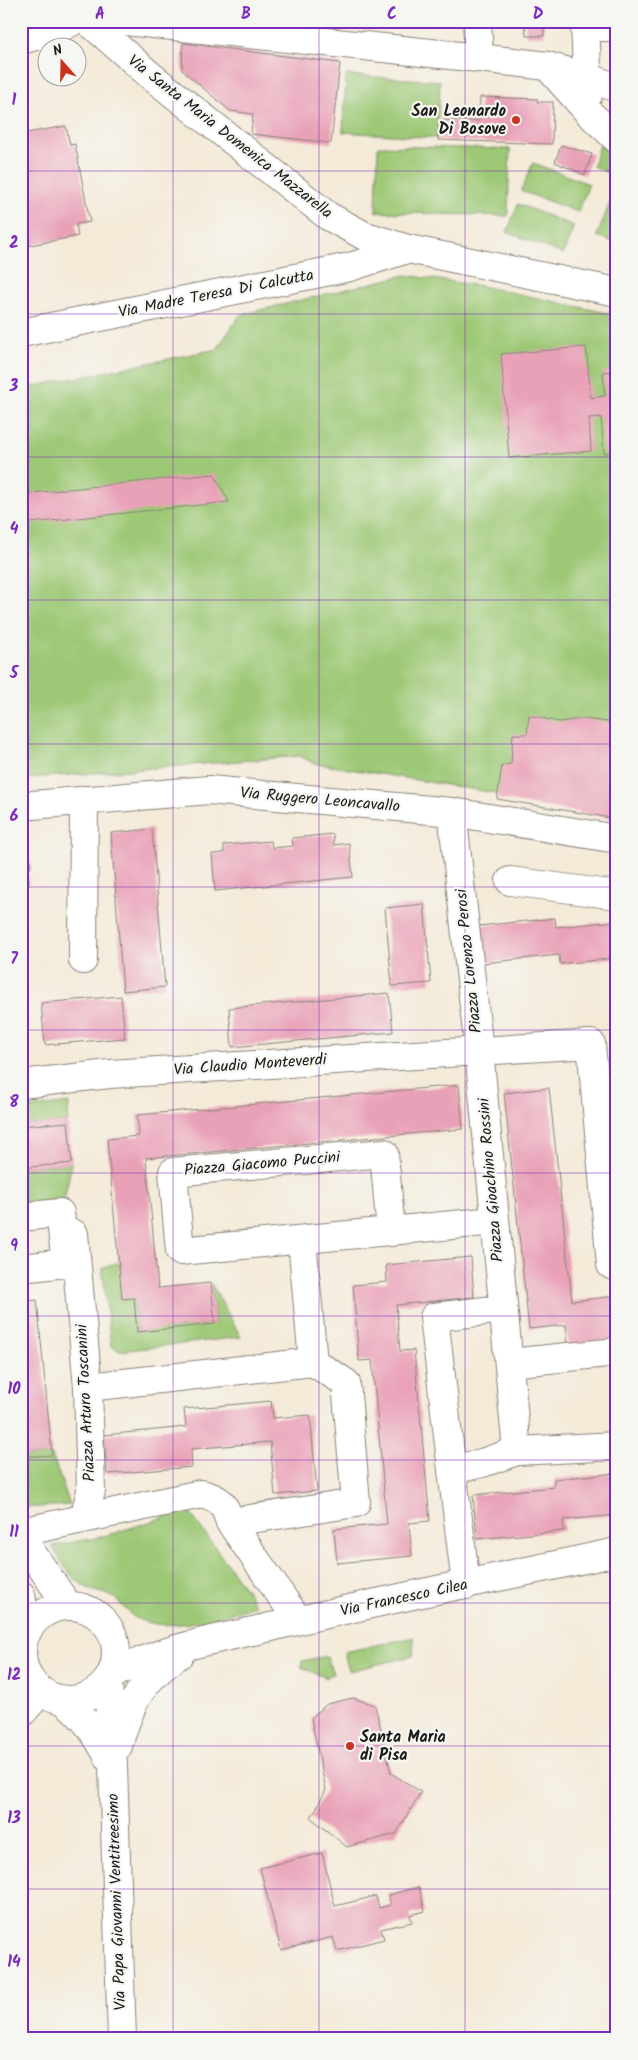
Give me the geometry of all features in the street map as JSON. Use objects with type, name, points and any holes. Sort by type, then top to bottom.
[{"type":"street","points":[[21,40],[54,31],[73,21]]},
{"type":"street","name":"Via Santa Maria Domenica Mazzarella","points":[[88,21],[151,76],[328,216],[363,235],[408,249],[617,292]]},
{"type":"street","points":[[126,21],[547,66],[617,88]]},
{"type":"street","points":[[478,21],[479,58]]},
{"type":"street","points":[[589,113],[585,24],[617,26]]},
{"type":"street","points":[[151,76],[143,60],[142,48],[146,40],[161,25]]},
{"type":"street","points":[[547,66],[589,113],[617,138]]},
{"type":"street","points":[[617,104],[612,112],[611,122],[617,138]]},
{"type":"street","name":"Via Madre Teresa Di Calcutta","points":[[21,333],[350,267],[408,249]]},
{"type":"street","name":"Via Ruggero Leoncavallo","points":[[21,806],[210,790],[452,812],[617,839]]},
{"type":"street","points":[[83,960],[84,800]]},
{"type":"street","name":"Piazza Lorenzo Perosi","points":[[452,812],[479,1050],[591,1044],[609,1140],[612,1265],[617,1265]]},
{"type":"street","points":[[510,881],[617,894]]},
{"type":"street","name":"Via Claudio Monteverdi","points":[[21,1084],[110,1074],[479,1050]]},
{"type":"street","name":"Piazza Gioachino Rossini","points":[[479,1050],[517,1451]]},
{"type":"street","name":"Piazza Giacomo Puccini","points":[[391,1232],[384,1153],[173,1172],[180,1251],[391,1232],[495,1222]]},
{"type":"street","name":"Piazza Arturo Toscanini","points":[[21,1217],[60,1213],[66,1263],[21,1268]]},
{"type":"street","name":"Piazza Arturo Toscanini","points":[[63,1235],[74,1234],[88,1387],[91,1492],[84,1518]]},
{"type":"street","points":[[302,1240],[312,1362]]},
{"type":"street","points":[[466,1585],[434,1318],[503,1309]]},
{"type":"street","points":[[509,1363],[617,1352]]},
{"type":"street","points":[[88,1387],[312,1362],[346,1383],[356,1503],[230,1522]]},
{"type":"street","points":[[452,1470],[482,1463],[517,1451],[617,1446]]},
{"type":"street","points":[[21,1532],[200,1494],[218,1499],[225,1509],[230,1522],[298,1620]]},
{"type":"street","points":[[21,1537],[68,1606]]},
{"type":"street","name":"Via Francesco Cilea","points":[[110,1678],[134,1663],[191,1646],[298,1620],[617,1552]]},
{"type":"street","points":[[21,1595],[23,1647],[24,1668],[31,1681],[52,1696],[80,1700],[96,1693],[110,1678],[116,1661],[117,1647],[113,1634],[106,1622],[95,1613],[82,1607],[68,1606],[56,1608],[44,1614],[34,1622],[23,1647]]},
{"type":"street","name":"Via Francesco Cilea","points":[[113,1634],[134,1642],[191,1646]]},
{"type":"street","points":[[113,1766],[128,1711],[144,1685],[162,1666],[191,1646]]},
{"type":"street","name":"Via Papa Giovanni Ventitreesimo","points":[[110,1678],[122,2039]]},
{"type":"street","points":[[21,1714],[52,1696]]},
{"type":"street","name":"Via Papa Giovanni Ventitreesimo","points":[[52,1696],[85,1720],[100,1740],[113,1766]]},
{"type":"green space","points":[[346,75],[440,81],[437,138],[343,132]]},
{"type":"green space","points":[[599,145],[617,158],[617,177],[593,166]]},
{"type":"green space","points":[[378,146],[510,149],[508,216],[376,212]]},
{"type":"green space","points":[[533,163],[589,184],[578,212],[521,191]]},
{"type":"green space","points":[[614,192],[617,193],[617,243],[597,236]]},
{"type":"green space","points":[[518,204],[574,226],[563,254],[507,232]]},
{"type":"green space","points":[[405,275],[481,286],[617,315],[617,813],[313,763],[300,756],[21,779],[21,389],[217,349],[240,315]]},
{"type":"green space","points":[[69,1103],[68,1122],[21,1126],[21,1109]]},
{"type":"green space","points":[[72,1163],[64,1200],[21,1204],[21,1168]]},
{"type":"green space","points":[[119,1262],[134,1298],[137,1331],[215,1324],[211,1283],[241,1337],[120,1351],[111,1346],[102,1268]]},
{"type":"green space","points":[[52,1455],[70,1505],[21,1508],[21,1457]]},
{"type":"green space","points":[[188,1510],[249,1594],[255,1606],[198,1622],[167,1625],[153,1624],[135,1617],[111,1596],[89,1589],[77,1581],[63,1565],[53,1546],[101,1537]]},
{"type":"green space","points":[[414,1637],[413,1656],[349,1671],[344,1652]]},
{"type":"green space","points":[[327,1656],[333,1674],[327,1678],[301,1667],[302,1661]]},
{"type":"building","points":[[525,21],[544,21],[544,36],[526,36]]},
{"type":"building","points":[[183,43],[340,63],[331,143],[251,134],[253,114],[230,111],[182,70]]},
{"type":"building","name":"San Leonardo Di Bosove","points":[[480,97],[538,99],[537,102],[553,102],[552,144],[438,140],[439,120],[479,121]]},
{"type":"building","points":[[66,126],[70,145],[75,144],[90,222],[76,224],[78,236],[26,246],[24,235],[21,236],[21,134]]},
{"type":"building","points":[[561,145],[592,154],[585,175],[555,162]]},
{"type":"building","points":[[586,347],[591,398],[605,396],[603,372],[617,371],[617,452],[604,453],[601,417],[589,418],[591,451],[509,458],[501,354]]},
{"type":"building","points":[[214,474],[229,502],[21,524],[21,494]]},
{"type":"building","points":[[529,715],[559,722],[583,719],[617,723],[617,819],[497,799],[502,765],[511,764],[513,734],[527,734]]},
{"type":"building","points":[[152,829],[165,987],[123,991],[111,833]]},
{"type":"building","points":[[333,834],[334,845],[349,843],[353,877],[215,891],[212,854],[224,853],[224,845],[271,841],[272,848],[293,846],[292,838]]},
{"type":"building","points":[[29,854],[31,868],[27,869],[29,884],[21,885],[21,855]]},
{"type":"building","points":[[424,904],[431,983],[392,986],[385,908]]},
{"type":"building","points":[[555,918],[556,927],[617,921],[617,958],[560,964],[559,955],[483,963],[479,926]]},
{"type":"building","points":[[389,993],[393,1032],[232,1047],[229,1008]]},
{"type":"building","points":[[121,996],[125,1038],[45,1045],[41,1003]]},
{"type":"building","points":[[459,1085],[463,1129],[146,1158],[158,1288],[211,1283],[215,1324],[137,1332],[134,1298],[122,1299],[107,1139],[139,1136],[137,1115]]},
{"type":"building","points":[[549,1088],[572,1301],[617,1296],[617,1342],[568,1347],[566,1325],[529,1329],[504,1093]]},
{"type":"building","points":[[68,1122],[72,1163],[21,1168],[21,1126]]},
{"type":"building","points":[[471,1257],[474,1297],[396,1305],[400,1351],[414,1350],[430,1521],[409,1523],[412,1556],[337,1563],[334,1529],[387,1524],[372,1360],[359,1361],[353,1285],[387,1282],[386,1265]]},
{"type":"building","points":[[37,1300],[52,1455],[21,1457],[21,1302]]},
{"type":"building","points":[[271,1401],[273,1418],[310,1415],[317,1491],[275,1495],[270,1442],[191,1449],[192,1467],[107,1474],[104,1435],[186,1427],[184,1409]]},
{"type":"building","points":[[617,1473],[617,1515],[563,1520],[564,1531],[477,1539],[473,1495],[554,1487],[554,1479]]},
{"type":"building","name":"Santa Maria di Pisa","points":[[353,1698],[375,1705],[391,1773],[421,1792],[396,1834],[347,1847],[311,1818],[326,1790],[311,1718],[327,1704]]},
{"type":"building","points":[[322,1853],[335,1906],[376,1896],[379,1908],[391,1905],[388,1895],[419,1887],[425,1911],[410,1915],[412,1922],[381,1929],[384,1939],[337,1951],[333,1937],[281,1950],[260,1868]]},
{"type":"place","name":"San Leonardo Di Bosove","points":[[516,120]]},
{"type":"place","name":"Santa Maria di Pisa","points":[[350,1746]]}]
